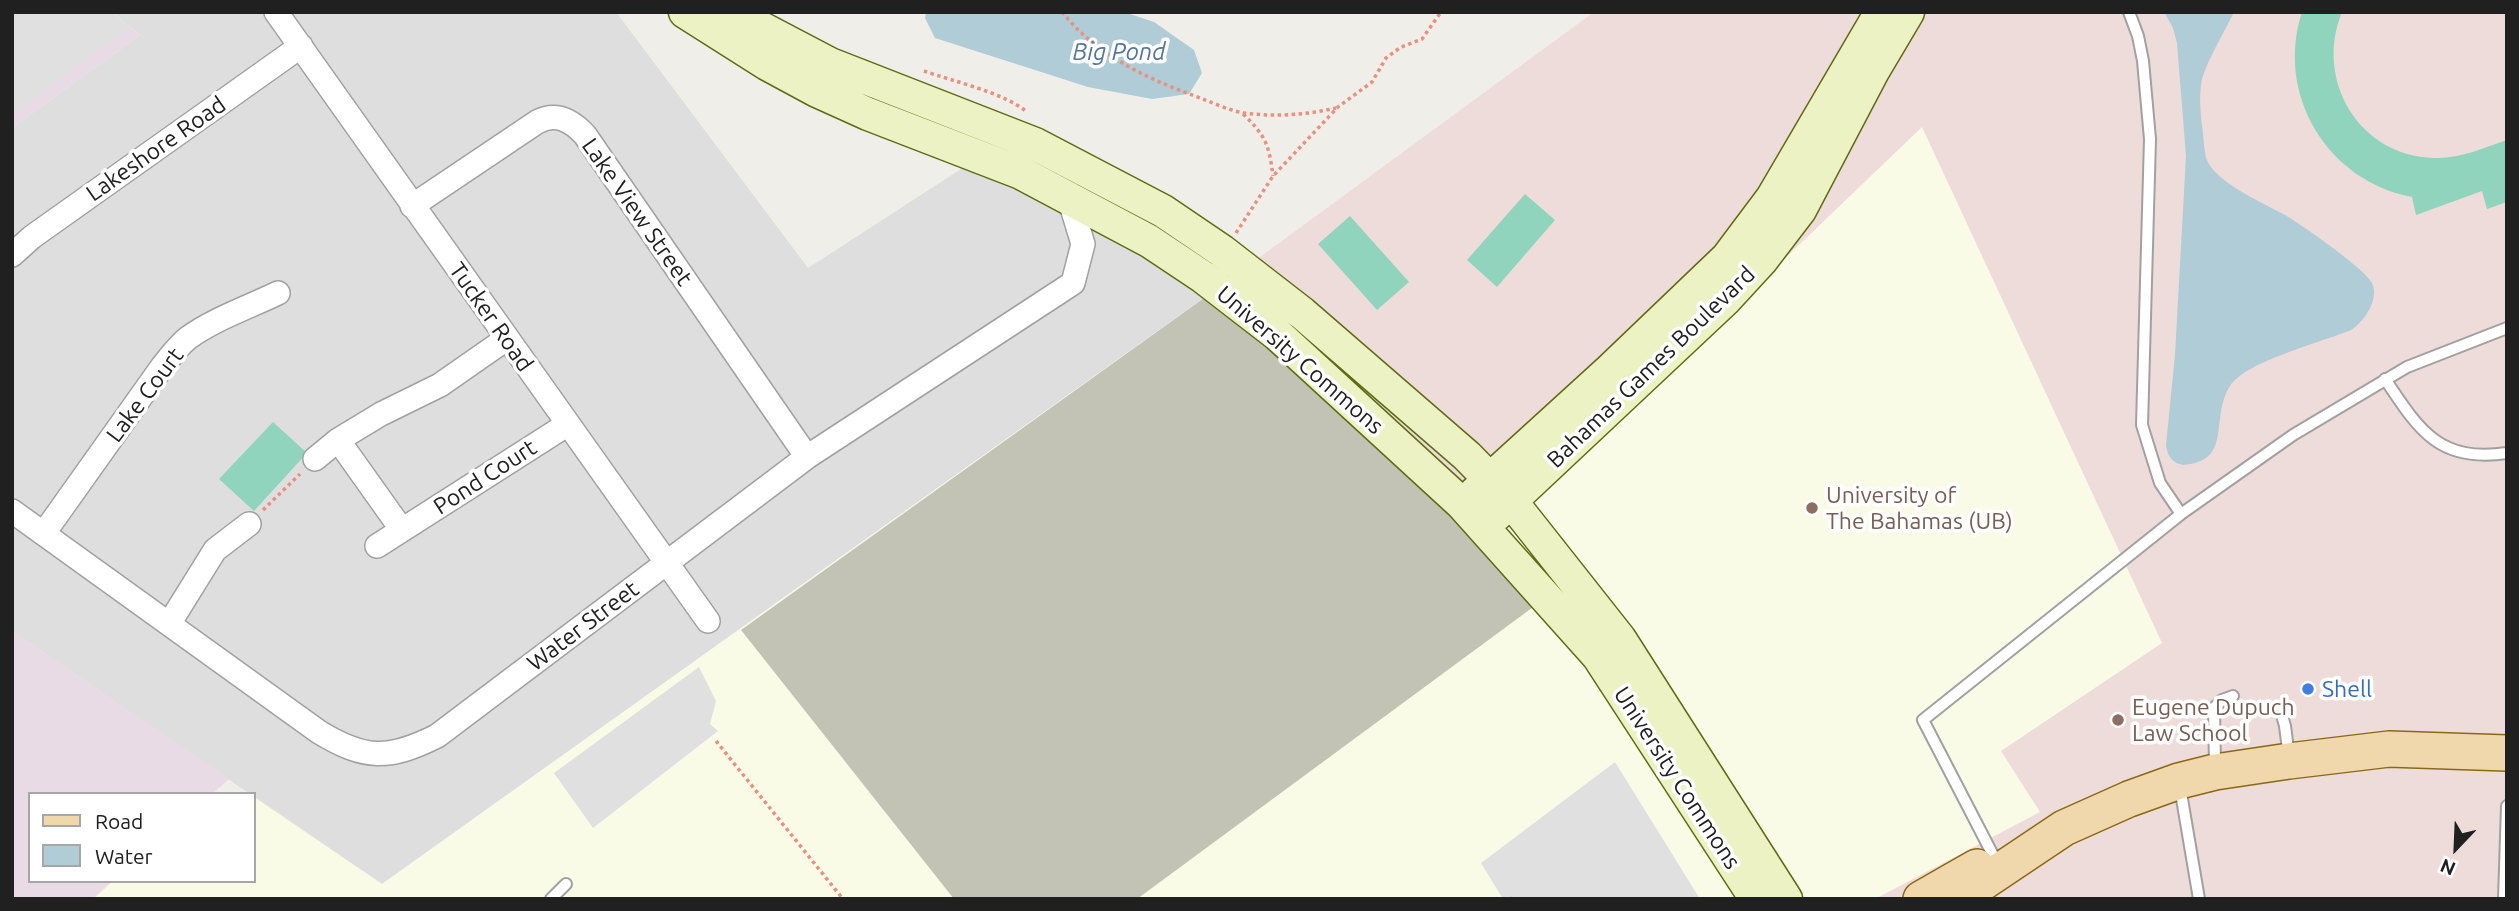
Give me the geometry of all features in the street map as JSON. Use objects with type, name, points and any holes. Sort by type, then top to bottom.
[{"type":"main road","name":"University Commons","points":[[685,12],[767,64],[817,90],[868,114],[1021,173],[1149,241],[1214,285],[1278,335],[1473,516],[1598,656],[1756,899]]},
{"type":"main road","name":"University Commons","points":[[731,12],[830,64],[1035,144],[1163,211],[1222,251],[1351,354],[1500,490],[1620,639],[1786,899]]},
{"type":"main road","name":"Bahamas Games Boulevard","points":[[1473,516],[1500,490],[1726,299],[1780,236],[1805,172],[1881,12]]},
{"type":"main road","name":"Bahamas Games Boulevard","points":[[1805,172],[1909,12]]},
{"type":"main road","points":[[1958,899],[2036,845],[2075,823],[2179,781],[2216,772],[2389,749],[2507,754]]},
{"type":"main road","points":[[1921,899],[1994,857],[2036,845]]},
{"type":"street","name":"Tucker Road","points":[[276,12],[708,621]]},
{"type":"street","name":"Lakeshore Road","points":[[12,255],[32,237],[301,46]]},
{"type":"street","name":"Lake View Street","points":[[412,206],[537,122],[549,117],[569,121],[585,135],[807,457]]},
{"type":"street","name":"Water Street","points":[[12,511],[337,742],[365,752],[398,753],[437,736],[807,457],[1073,284],[1083,244],[1069,198]]},
{"type":"street","name":"Lake Court","points":[[44,533],[162,367],[188,338],[278,293]]},
{"type":"street","points":[[315,459],[338,440],[381,414],[440,385],[506,339]]},
{"type":"street","name":"Pond Court","points":[[377,546],[568,424]]},
{"type":"street","points":[[338,440],[402,530]]},
{"type":"street","points":[[169,624],[215,550],[249,524]]},
{"type":"lane","points":[[2129,12],[2143,61],[2150,139],[2141,425],[2160,483],[2180,514]]},
{"type":"lane","points":[[1994,857],[1923,720],[2180,514],[2293,435],[2407,366],[2507,328]]},
{"type":"lane","points":[[2385,379],[2413,419],[2442,446],[2465,453],[2507,453]]},
{"type":"lane","points":[[2216,772],[2214,708],[2221,700],[2233,696]]},
{"type":"lane","points":[[2280,708],[2289,761]]},
{"type":"lane","points":[[2179,781],[2199,899]]},
{"type":"lane","points":[[2504,899],[2507,806]]},
{"type":"lane","points":[[551,899],[566,884]]},
{"type":"path","points":[[1062,12],[1089,40],[1124,65],[1161,84],[1242,113],[1299,114],[1338,107]]},
{"type":"path","points":[[1222,251],[1273,176],[1338,107],[1372,82],[1386,58],[1401,47],[1422,39],[1441,12]]},
{"type":"path","points":[[1242,113],[1258,128],[1269,147],[1273,176]]},
{"type":"path","points":[[249,524],[315,459]]},
{"type":"path","points":[[716,741],[843,899]]},
{"type":"shaded area","points":[[12,12],[111,12],[140,35],[12,128]]},
{"type":"shaded area","points":[[16,12],[111,12],[130,27],[12,115],[12,18]]},
{"type":"shaded area","points":[[112,12],[616,12],[808,268],[975,160],[1211,293],[382,884],[256,797],[256,792],[247,792],[12,631],[12,128],[140,35]]},
{"type":"shaded area","points":[[1594,12],[2507,12],[2507,899],[92,899],[110,883],[256,883],[256,797],[383,884],[1211,293]]},
{"type":"shaded area","name":"University of The Bahamas (UB)","points":[[1922,127],[2162,643],[2001,751],[2040,812],[1875,899],[93,899],[111,883],[256,883],[256,798],[382,884],[1211,293],[1493,538]]},
{"type":"shaded area","points":[[1211,293],[1447,478],[1540,602],[1137,899],[954,899],[741,630]]},
{"type":"shaded area","points":[[12,631],[229,779],[214,792],[28,792],[28,883],[110,883],[92,899],[12,899]]},
{"type":"shaded area","points":[[699,667],[716,701],[710,724],[718,731],[593,828],[554,773]]},
{"type":"shaded area","points":[[1615,762],[1700,899],[1503,899],[1481,863]]},
{"type":"green space","points":[[2302,12],[2342,12],[2335,38],[2334,63],[2339,88],[2349,110],[2365,129],[2384,144],[2407,154],[2444,158],[2507,140],[2507,202],[2487,209],[2482,191],[2416,215],[2412,197],[2382,188],[2355,173],[2333,153],[2315,129],[2303,102],[2296,73],[2295,43]]},
{"type":"green space","points":[[1525,194],[1555,220],[1497,287],[1467,260]]},
{"type":"green space","points":[[1350,216],[1409,282],[1377,310],[1318,244]]},
{"type":"green space","points":[[273,422],[307,453],[254,511],[219,479]]},
{"type":"water","name":"Big Pond","points":[[926,12],[1124,12],[1154,22],[1194,50],[1202,73],[1189,94],[1152,99],[1088,87],[935,38],[925,18]]},
{"type":"water","points":[[2164,12],[2234,12],[2210,59],[2201,85],[2201,116],[2207,160],[2230,184],[2293,220],[2343,255],[2370,280],[2374,293],[2370,308],[2362,321],[2351,330],[2268,360],[2239,377],[2230,386],[2224,399],[2215,447],[2209,456],[2199,462],[2183,465],[2171,458],[2166,445],[2175,355],[2186,156],[2177,43],[2173,28]]},
{"type":"place","name":"University of The Bahamas (UB)","points":[[1812,508]]},
{"type":"place","name":"Shell","points":[[2308,689]]},
{"type":"place","name":"Eugene Dupuch Law School","points":[[2118,720]]}]
